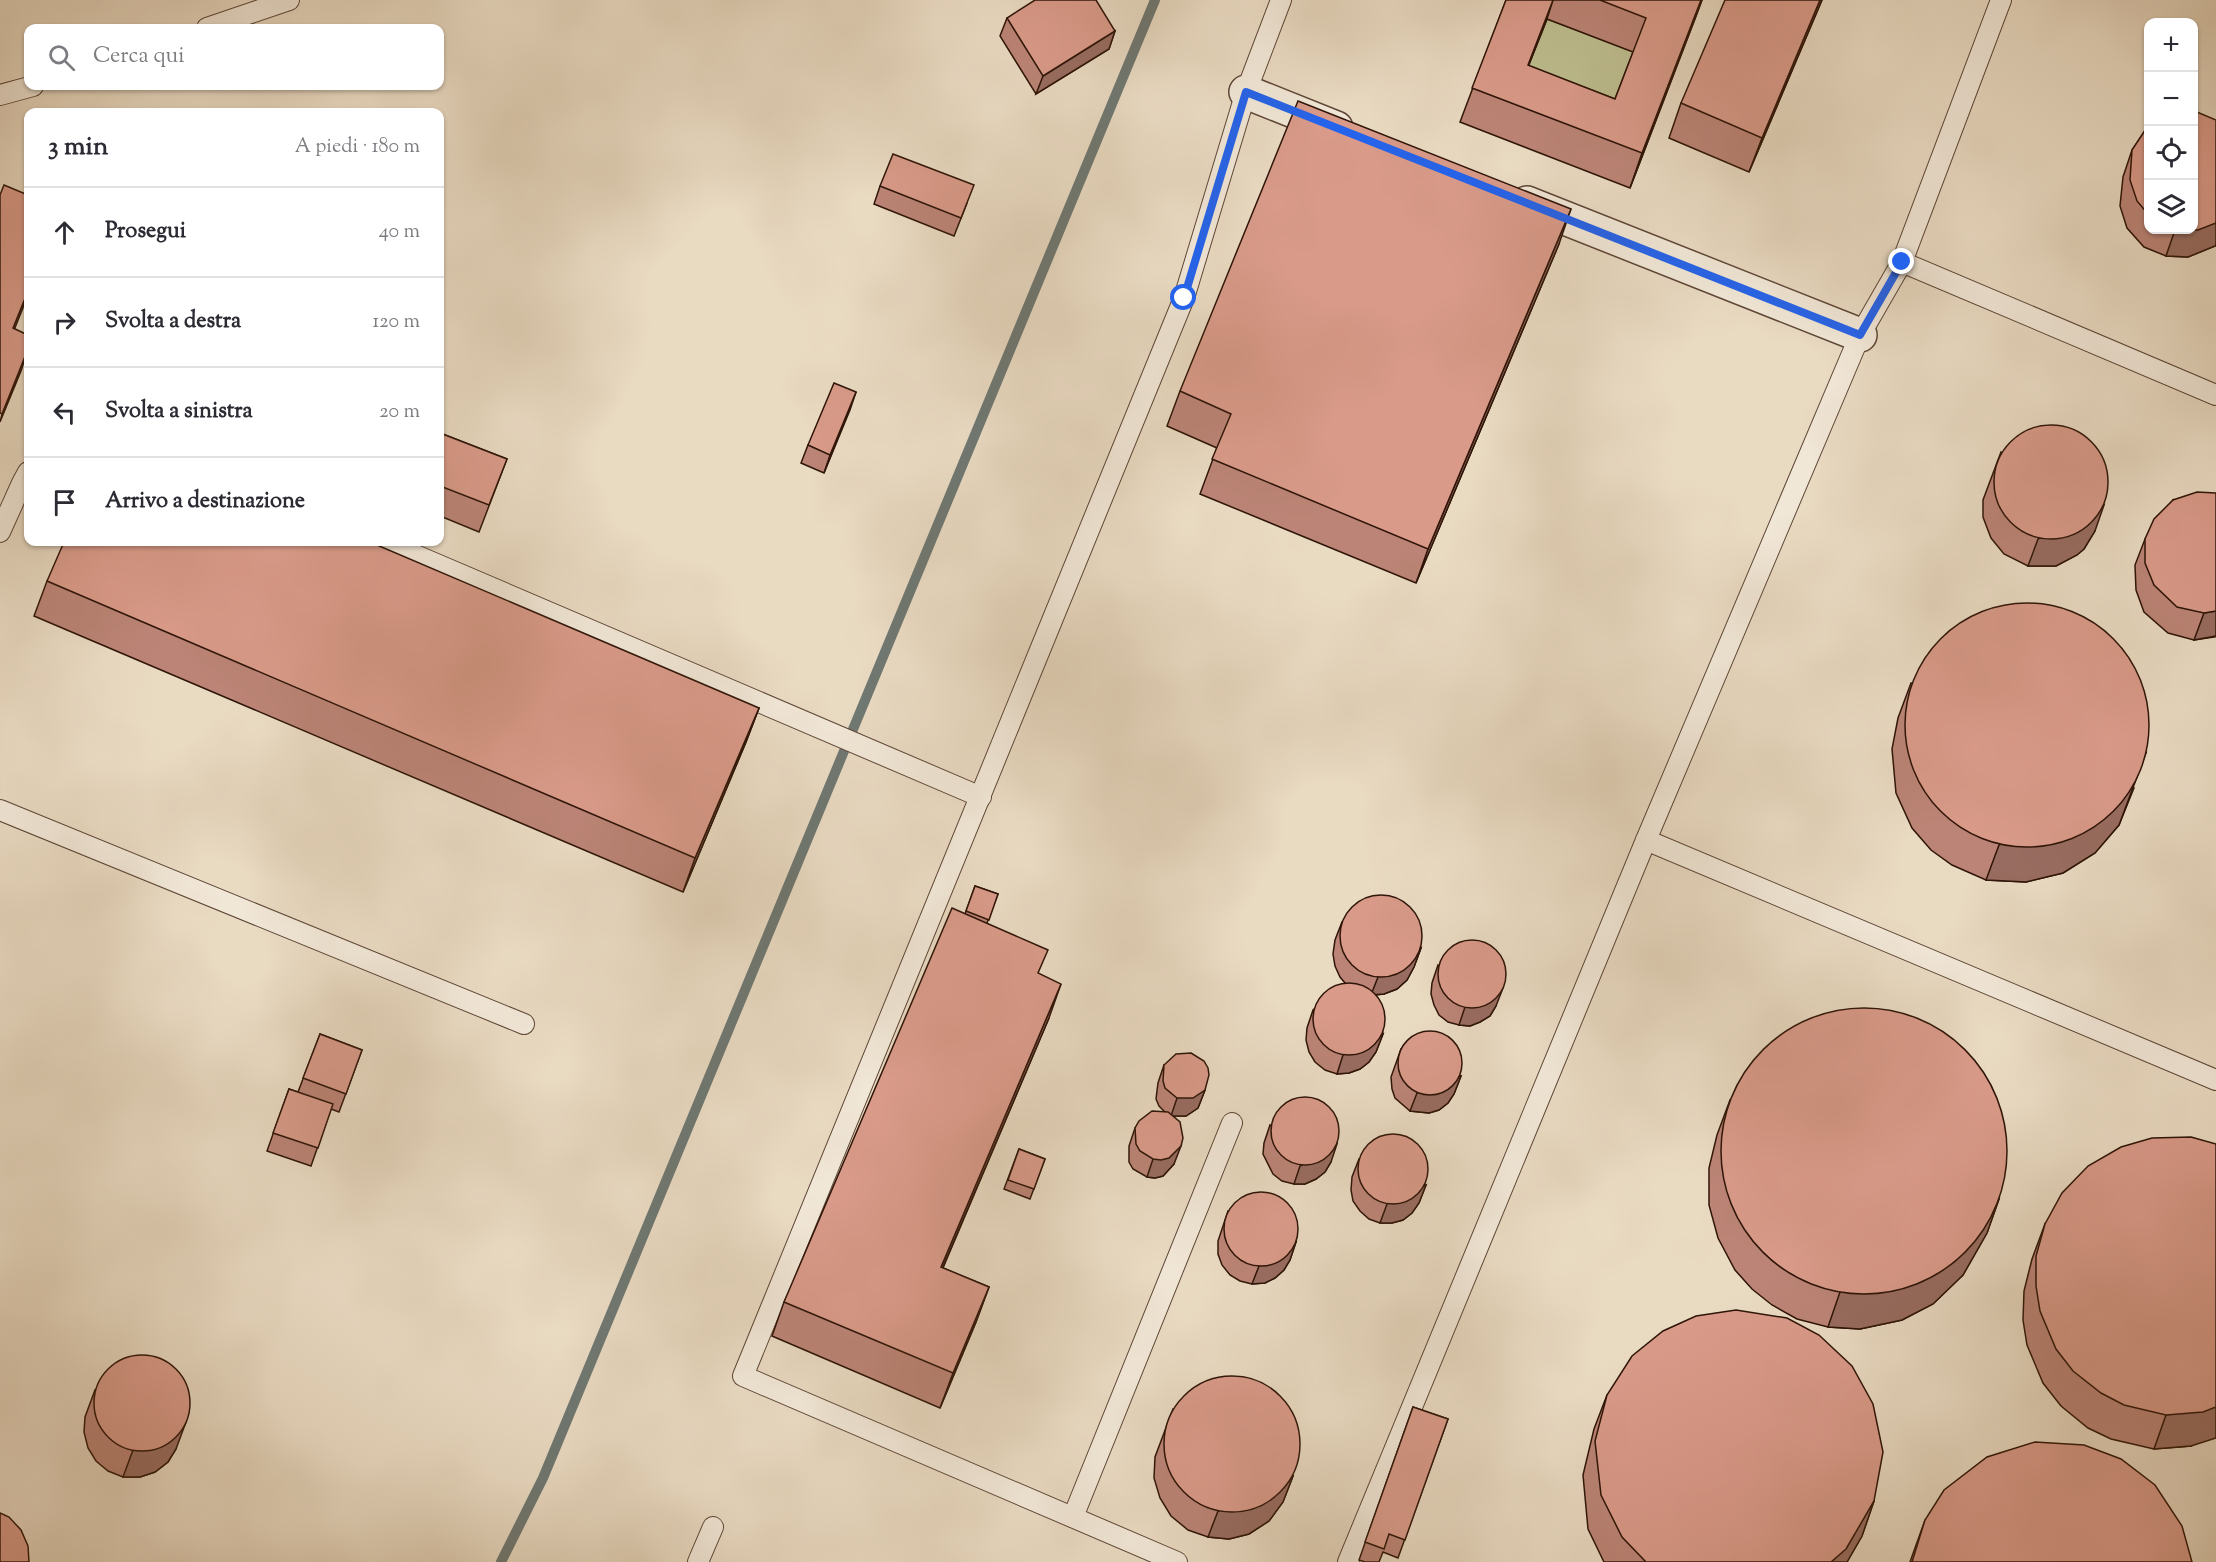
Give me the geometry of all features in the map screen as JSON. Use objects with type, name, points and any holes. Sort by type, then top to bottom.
[{"type":"street","points":[[1246,92],[1367,140]]},
{"type":"street","points":[[1498,192],[1860,335]]},
{"type":"lane","points":[[219,24],[289,0]]},
{"type":"lane","points":[[1177,1562],[743,1377],[1184,298],[1246,92],[1281,0]]},
{"type":"lane","points":[[1348,1562],[1646,840],[1860,335],[1902,262],[2001,0]]},
{"type":"lane","points":[[0,95],[24,88]]},
{"type":"lane","points":[[1902,262],[2216,395]]},
{"type":"lane","points":[[0,532],[24,479]]},
{"type":"lane","points":[[394,546],[981,797]]},
{"type":"lane","points":[[0,810],[524,1024]]},
{"type":"lane","points":[[1646,840],[2216,1080]]},
{"type":"lane","points":[[1073,1517],[1232,1123]]},
{"type":"lane","points":[[698,1562],[713,1527]]},
{"type":"green space","points":[[1547,19],[1634,52],[1603,133],[1515,100]]},
{"type":"building","points":[[1035,0],[1096,0],[1115,31],[1043,76],[1007,18]]},
{"type":"building","points":[[1506,0],[1553,0],[1528,65],[1615,99],[1646,18],[1600,0],[1701,0],[1642,153],[1472,88]]},
{"type":"building","points":[[1725,0],[1820,0],[1762,138],[1681,103]]},
{"type":"building","points":[[1298,101],[1571,209],[1428,549],[1212,459],[1231,414],[1180,391]]},
{"type":"building","points":[[2198,112],[2216,120],[2216,223],[2198,230]]},
{"type":"building","points":[[2144,132],[2144,209],[2137,201],[2130,180],[2132,150]]},
{"type":"building","points":[[893,154],[974,185],[961,218],[880,186]]},
{"type":"building","points":[[4,185],[24,193],[24,301],[13,328],[24,333],[24,359],[2,414],[0,413],[0,195]]},
{"type":"building","points":[[834,383],[856,392],[830,455],[808,445]]},
{"type":"building","points":[[2051,425],[2073,429],[2092,441],[2104,460],[2108,482],[2104,504],[2092,523],[2073,535],[2051,539],[2029,535],[2010,523],[1998,504],[1994,482],[1998,460],[2010,441],[2029,429]]},
{"type":"building","points":[[444,435],[507,459],[489,505],[444,488]]},
{"type":"building","points":[[2197,492],[2216,493],[2216,611],[2204,613],[2177,607],[2154,585],[2145,563],[2145,539],[2154,519],[2173,500]]},
{"type":"building","points":[[62,546],[379,546],[759,708],[695,858],[47,581]]},
{"type":"building","points":[[2015,603],[2039,603],[2062,608],[2085,617],[2105,631],[2121,647],[2140,678],[2147,701],[2149,725],[2147,749],[2135,783],[2121,803],[2105,819],[2085,833],[2062,842],[2039,847],[2015,847],[1992,842],[1969,833],[1949,819],[1933,803],[1919,783],[1910,760],[1905,737],[1905,713],[1910,690],[1919,667],[1933,647],[1949,631],[1969,617],[1992,608]]},
{"type":"building","points":[[975,886],[998,894],[989,920],[966,911]]},
{"type":"building","points":[[1381,895],[1397,898],[1410,907],[1419,920],[1422,936],[1419,952],[1410,965],[1397,974],[1381,977],[1365,974],[1352,965],[1343,952],[1340,936],[1343,920],[1352,907],[1365,898]]},
{"type":"building","points":[[952,908],[1048,950],[1038,973],[1061,984],[941,1267],[989,1287],[953,1373],[784,1302]]},
{"type":"building","points":[[1472,940],[1485,943],[1496,950],[1503,961],[1506,974],[1503,987],[1496,998],[1485,1005],[1472,1008],[1459,1005],[1448,998],[1441,987],[1438,974],[1441,961],[1448,950],[1459,943]]},
{"type":"building","points":[[1356,983],[1375,993],[1383,1005],[1385,1019],[1383,1033],[1375,1045],[1363,1053],[1342,1055],[1323,1045],[1315,1033],[1313,1012],[1323,993],[1335,985]]},
{"type":"building","points":[[1864,1008],[1892,1011],[1919,1019],[1943,1032],[1965,1050],[1983,1072],[1996,1096],[2004,1123],[2007,1151],[2004,1179],[1996,1206],[1983,1230],[1965,1252],[1943,1270],[1919,1283],[1892,1291],[1864,1294],[1836,1291],[1809,1283],[1785,1270],[1763,1252],[1745,1230],[1732,1206],[1724,1179],[1721,1151],[1724,1123],[1732,1096],[1745,1072],[1763,1050],[1785,1032],[1809,1019],[1836,1011]]},
{"type":"building","points":[[1424,1031],[1436,1031],[1453,1040],[1460,1051],[1462,1063],[1460,1075],[1453,1086],[1436,1095],[1424,1095],[1412,1090],[1403,1081],[1398,1069],[1398,1057],[1403,1045],[1412,1036]]},
{"type":"building","points":[[320,1034],[362,1050],[346,1094],[303,1078]]},
{"type":"building","points":[[1191,1053],[1204,1061],[1208,1068],[1209,1075],[1205,1090],[1193,1098],[1177,1098],[1165,1088],[1164,1065],[1176,1054]]},
{"type":"building","points":[[289,1089],[333,1104],[318,1148],[273,1133]]},
{"type":"building","points":[[1298,1097],[1312,1097],[1324,1102],[1334,1112],[1339,1131],[1334,1150],[1324,1160],[1312,1165],[1298,1165],[1286,1160],[1276,1150],[1271,1138],[1271,1124],[1276,1112],[1286,1102]]},
{"type":"building","points":[[1152,1111],[1168,1112],[1180,1122],[1183,1138],[1181,1146],[1169,1158],[1153,1159],[1140,1151],[1136,1144],[1135,1128],[1139,1121]]},
{"type":"building","points":[[1400,1134],[1413,1140],[1422,1149],[1426,1155],[1428,1169],[1426,1183],[1418,1194],[1407,1202],[1386,1204],[1368,1194],[1360,1183],[1358,1162],[1368,1144],[1379,1136]]},
{"type":"building","points":[[2191,1137],[2216,1144],[2216,1407],[2203,1412],[2166,1415],[2124,1405],[2101,1393],[2073,1371],[2056,1349],[2040,1311],[2036,1286],[2036,1256],[2045,1224],[2062,1193],[2088,1166],[2121,1147],[2152,1138]]},
{"type":"building","points":[[1019,1149],[1045,1159],[1034,1189],[1008,1180]]},
{"type":"building","points":[[1261,1192],[1282,1198],[1292,1208],[1298,1229],[1292,1250],[1282,1260],[1261,1266],[1240,1260],[1230,1250],[1224,1229],[1230,1208],[1240,1198]]},
{"type":"building","points":[[1736,1310],[1787,1318],[1819,1335],[1852,1366],[1873,1404],[1883,1452],[1874,1501],[1846,1549],[1831,1562],[1646,1562],[1622,1537],[1601,1495],[1595,1441],[1607,1395],[1632,1356],[1663,1331],[1696,1316]]},
{"type":"building","points":[[142,1355],[160,1359],[176,1369],[186,1385],[190,1403],[186,1421],[176,1437],[160,1447],[142,1451],[124,1447],[108,1437],[98,1421],[94,1403],[98,1385],[108,1369],[124,1359]]},
{"type":"building","points":[[1232,1376],[1258,1381],[1270,1387],[1280,1396],[1289,1406],[1295,1418],[1300,1444],[1295,1470],[1289,1482],[1280,1492],[1270,1501],[1258,1507],[1232,1512],[1206,1507],[1194,1501],[1184,1492],[1175,1482],[1169,1470],[1164,1444],[1169,1418],[1175,1406],[1184,1396],[1194,1387],[1206,1381]]},
{"type":"building","points":[[1413,1407],[1448,1419],[1405,1540],[1389,1534],[1384,1549],[1365,1542]]},
{"type":"building","points":[[2035,1442],[2084,1445],[2121,1459],[2155,1485],[2182,1526],[2192,1562],[1912,1562],[1925,1520],[1944,1490],[1987,1457]]},
{"type":"building","points":[[0,1513],[9,1517],[21,1530],[28,1546],[29,1562],[0,1562]]},
{"type":"waterway","points":[[501,1562],[543,1478],[1155,0]]},
{"type":"route","points":[[1184,298],[1246,92],[1860,335],[1902,262]]}]
